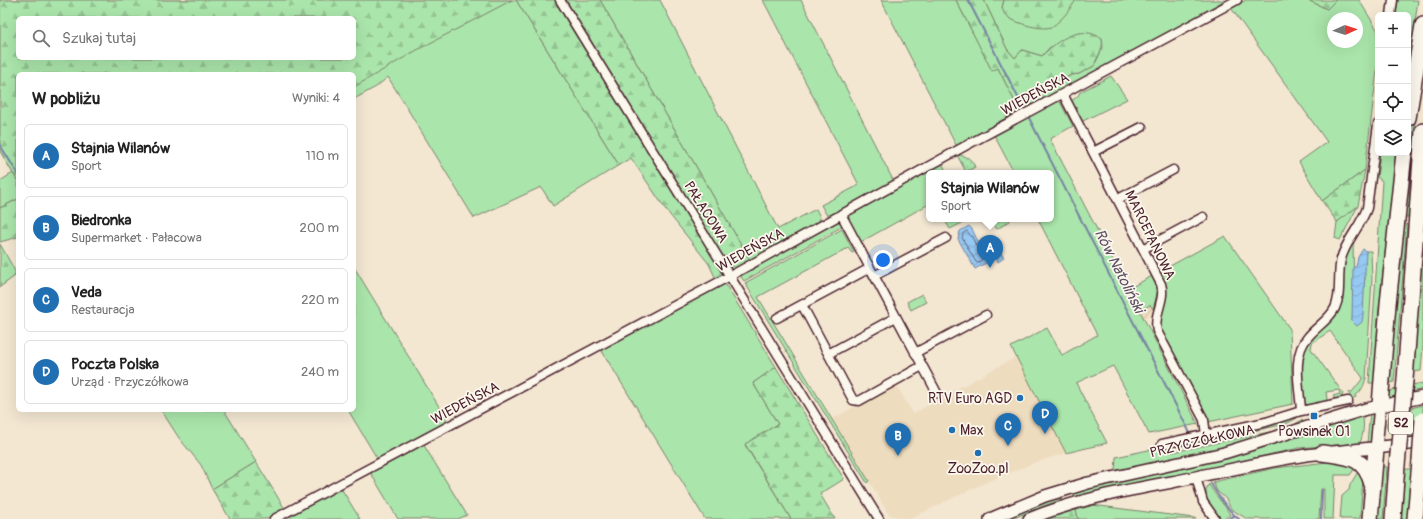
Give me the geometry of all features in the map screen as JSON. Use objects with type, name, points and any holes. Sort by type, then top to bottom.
[{"type":"highway","points":[[1411,99],[1423,25]]},
{"type":"highway","name":"S2","points":[[1393,519],[1405,380],[1423,131]]},
{"type":"highway","points":[[1380,405],[1388,304],[1404,156]]},
{"type":"highway","name":"S2","points":[[1415,519],[1423,420]]},
{"type":"highway","points":[[1370,519],[1376,449]]},
{"type":"highway","points":[[1322,453],[1348,457],[1359,461],[1366,469],[1372,485]]},
{"type":"main road","name":"PRZYCZÓŁKOWA","points":[[990,519],[1022,504],[1067,488],[1141,470],[1224,453],[1380,405],[1423,397]]},
{"type":"main road","points":[[1376,449],[1380,405]]},
{"type":"main road","points":[[1029,519],[1058,508],[1095,497],[1196,477],[1322,453],[1376,449],[1423,442]]},
{"type":"main road","points":[[1058,508],[1067,501],[1069,496],[1067,488]]},
{"type":"street","name":"PAŁACOWA","points":[[560,0],[879,519]]},
{"type":"street","name":"WIEDEŃSKA","points":[[274,519],[730,276],[841,214],[1237,0]]},
{"type":"street","points":[[1391,12],[1393,0]]},
{"type":"street","name":"MARCEPANOWA","points":[[1063,94],[1163,289],[1156,316],[1157,331],[1204,420],[1206,435]]},
{"type":"street","points":[[1093,152],[1142,127]]},
{"type":"street","points":[[1301,411],[1299,353],[1305,339],[1329,316],[1337,301],[1340,267],[1344,251],[1362,220],[1367,208],[1375,147]]},
{"type":"street","points":[[1118,199],[1173,170]]},
{"type":"street","points":[[841,214],[936,393]]},
{"type":"street","points":[[1143,249],[1203,217]]},
{"type":"street","points":[[874,276],[946,238]]},
{"type":"street","points":[[777,318],[870,268]]},
{"type":"street","points":[[802,305],[855,401],[859,401],[922,366]]},
{"type":"street","points":[[915,354],[986,315]]},
{"type":"street","points":[[828,354],[896,317]]},
{"type":"street","name":"PRZYCZÓŁKOWA","points":[[1162,444],[1270,421],[1301,411],[1348,401]]},
{"type":"street","points":[[1196,477],[1203,502],[1215,519]]},
{"type":"shaded area","points":[[1150,305],[1153,309],[1151,315],[1143,319],[1139,311]]},
{"type":"shaded area","points":[[1016,357],[1066,453],[1034,463],[989,481],[909,519],[889,515],[832,419],[896,384],[913,414],[942,397],[940,393],[944,391],[946,395]]},
{"type":"green space","points":[[0,0],[516,0],[619,165],[553,206],[541,187],[474,218],[388,77],[376,87],[356,98],[356,72],[16,72],[16,200],[0,208],[0,181],[13,173],[0,151]]},
{"type":"green space","points":[[0,0],[512,0],[417,50],[356,86],[356,72],[16,72],[16,179],[0,151]]},
{"type":"green space","points":[[516,0],[557,0],[725,274],[716,279],[709,264],[666,210],[631,158],[619,165]]},
{"type":"green space","points":[[564,0],[600,0],[750,260],[730,271]]},
{"type":"green space","points":[[600,0],[660,0],[778,229],[816,209],[820,217],[819,222],[750,260]]},
{"type":"green space","points":[[763,0],[801,0],[894,182],[831,216],[826,214],[821,205],[859,185]]},
{"type":"green space","points":[[881,0],[956,0],[992,70],[998,68],[1020,112],[1002,120],[957,147]]},
{"type":"green space","points":[[956,0],[984,0],[1007,49],[1015,58],[1022,50],[1042,56],[1062,39],[1078,33],[1094,34],[1102,39],[1101,50],[1094,66],[1079,74],[1071,75],[1041,93],[1042,100],[1020,112],[998,68],[992,71]]},
{"type":"green space","points":[[984,0],[1004,0],[1002,8],[1026,21],[1042,27],[1050,26],[1057,21],[1066,13],[1076,0],[1225,0],[1134,52],[1042,100],[1041,93],[1071,75],[1079,74],[1094,66],[1103,47],[1102,39],[1050,47],[1042,56],[1022,50],[1015,58],[1007,49]]},
{"type":"green space","points":[[1004,0],[1076,0],[1066,14],[1057,23],[1049,28],[1043,28],[1022,24],[1010,19],[1006,16],[1002,8]]},
{"type":"green space","points":[[1246,0],[1308,0],[1327,9],[1336,0],[1359,0],[1375,26],[1375,87],[1365,170],[1322,201],[1299,162],[1327,142],[1231,8]]},
{"type":"green space","points":[[1308,0],[1336,0],[1327,9]]},
{"type":"green space","points":[[1398,0],[1418,0],[1411,52],[1411,12],[1396,12]]},
{"type":"green space","points":[[1111,76],[1127,99],[1081,122],[1070,102],[1078,96],[1080,92]]},
{"type":"green space","points":[[1059,100],[1073,126],[1050,139],[1128,289],[1152,276],[1158,290],[1153,309],[1150,305],[1140,311],[1198,424],[1149,434],[1113,366],[1076,383],[1107,443],[1066,453],[1011,347],[1047,328],[1062,355],[1097,335],[1040,222],[1054,222],[1054,170],[1012,170],[994,135],[997,132]]},
{"type":"green space","points":[[1414,103],[1416,104],[1408,217],[1402,217],[1404,223],[1407,225],[1394,382],[1388,384],[1404,185],[1408,156],[1411,156],[1411,128]]},
{"type":"green space","points":[[957,155],[968,158],[972,161],[975,167],[970,170],[965,170]]},
{"type":"green space","points":[[1380,156],[1396,156],[1378,319],[1375,383],[1369,383],[1382,181],[1377,177]]},
{"type":"green space","points":[[942,163],[946,170],[929,170]]},
{"type":"green space","points":[[1365,170],[1358,206],[1337,222],[1322,201]]},
{"type":"green space","points":[[926,172],[926,206],[859,243],[846,216]]},
{"type":"green space","points":[[16,200],[16,238],[0,242],[0,208]]},
{"type":"green space","points":[[1358,206],[1340,240],[1335,238],[1337,222]]},
{"type":"green space","points":[[835,221],[839,222],[843,226],[744,281],[739,274]]},
{"type":"green space","points":[[946,222],[964,222],[950,229]]},
{"type":"green space","points":[[992,222],[1008,222],[997,229]]},
{"type":"green space","points":[[1423,222],[1423,346],[1421,371],[1411,372]]},
{"type":"green space","points":[[842,229],[854,252],[852,253],[848,248],[758,297],[869,481],[867,483],[745,283]]},
{"type":"green space","points":[[1225,236],[1290,329],[1293,404],[1208,422],[1158,325],[1159,272]]},
{"type":"green space","points":[[1353,243],[1354,293],[1352,321],[1365,279],[1364,264],[1366,251],[1371,251],[1372,279],[1366,378],[1364,385],[1356,397],[1351,399],[1349,392],[1352,392],[1363,378],[1330,331],[1312,343],[1311,349],[1343,393],[1341,399],[1335,399],[1333,396],[1340,394],[1339,390],[1326,392],[1327,399],[1324,403],[1307,405],[1303,398],[1302,391],[1302,361],[1306,348],[1310,342],[1340,308],[1342,301],[1345,255],[1348,248]]},
{"type":"green space","points":[[0,244],[15,271],[15,276],[0,287]]},
{"type":"green space","points":[[356,270],[449,423],[378,460],[349,412],[356,412]]},
{"type":"green space","points":[[724,282],[776,367],[753,383],[778,424],[745,445],[791,519],[705,519],[600,348]]},
{"type":"green space","points":[[922,294],[926,302],[911,310],[907,302]]},
{"type":"green space","points":[[776,367],[844,479],[820,494],[835,519],[791,519],[745,444],[778,424],[753,383]]},
{"type":"green space","points":[[1423,383],[1423,389],[1388,398],[1387,392],[1401,387]]},
{"type":"green space","points":[[1423,405],[1423,434],[1402,437],[1396,436],[1388,431],[1386,426],[1389,416],[1403,410]]},
{"type":"green space","points":[[162,412],[225,412],[256,462],[212,489],[201,465],[179,438]]},
{"type":"green space","points":[[1370,412],[1373,412],[1371,443],[1367,443]]},
{"type":"green space","points":[[1362,415],[1363,429],[1360,443],[1299,448],[1074,499],[1074,490],[1250,451]]},
{"type":"green space","points":[[1292,417],[1293,419],[1297,418],[1286,424],[1177,447],[1170,445]]},
{"type":"green space","points":[[1302,420],[1303,421],[1293,427],[1238,445],[1115,472],[1116,457],[1162,447],[1173,452],[1288,428]]},
{"type":"green space","points":[[423,444],[467,515],[458,519],[398,519],[370,472]]},
{"type":"green space","points":[[1345,460],[1355,468],[1350,475],[1335,475],[1333,519],[1324,519],[1324,489],[1321,489],[1319,519],[1247,519],[1231,509],[1226,499],[1217,491],[1213,482],[1275,468]]},
{"type":"green space","points":[[256,462],[285,509],[267,519],[230,519],[212,489]]},
{"type":"green space","points":[[1379,466],[1387,467],[1383,519],[1375,519]]},
{"type":"green space","points":[[1414,468],[1410,519],[1399,519],[1403,470]]},
{"type":"green space","points":[[1359,470],[1363,480],[1360,517],[1359,519],[1340,519],[1342,496],[1349,490],[1350,485]]},
{"type":"green space","points":[[1209,484],[1230,515],[1224,519],[1219,519],[1210,507],[1206,498]]},
{"type":"green space","points":[[341,488],[360,519],[292,519],[290,516]]},
{"type":"green space","points":[[1065,496],[1062,499],[1011,519],[999,519],[1024,508]]},
{"type":"green space","points":[[1092,505],[1196,519],[1078,519],[1076,510]]},
{"type":"green space","points":[[1076,510],[1078,519],[1046,519]]},
{"type":"water","points":[[969,226],[972,229],[988,262],[975,269],[958,239],[960,231]]},
{"type":"water","points":[[993,239],[1004,258],[998,262],[987,242]]},
{"type":"water","points":[[1363,249],[1366,251],[1363,315],[1362,322],[1357,326],[1352,321],[1353,267],[1356,267],[1358,257]]},
{"type":"waterway","name":"Rów Natoliński","points":[[968,0],[1024,109]]},
{"type":"waterway","name":"Rów Natoliński","points":[[1029,118],[1190,433]]},
{"type":"waterway","points":[[0,145],[16,171]]},
{"type":"waterway","name":"Rów Natoliński","points":[[1211,483],[1224,503],[1239,519]]},
{"type":"waterway","points":[[1321,519],[1322,490]]},
{"type":"waterway","name":"Rów Natoliński","points":[[1228,519],[1234,516]]},
{"type":"place","name":"Stajnia Wilanów","points":[[990,268]]},
{"type":"place","name":"RTV Euro AGD","points":[[1020,398]]},
{"type":"place","name":"Powsinek 01","points":[[1314,416]]},
{"type":"place","name":"Max","points":[[952,430]]},
{"type":"place","name":"Poczta Polska","points":[[1045,434]]},
{"type":"place","name":"Veda","points":[[1008,446]]},
{"type":"place","name":"ZooZoo.pl","points":[[978,453]]},
{"type":"place","name":"Biedronka","points":[[898,456]]}]
